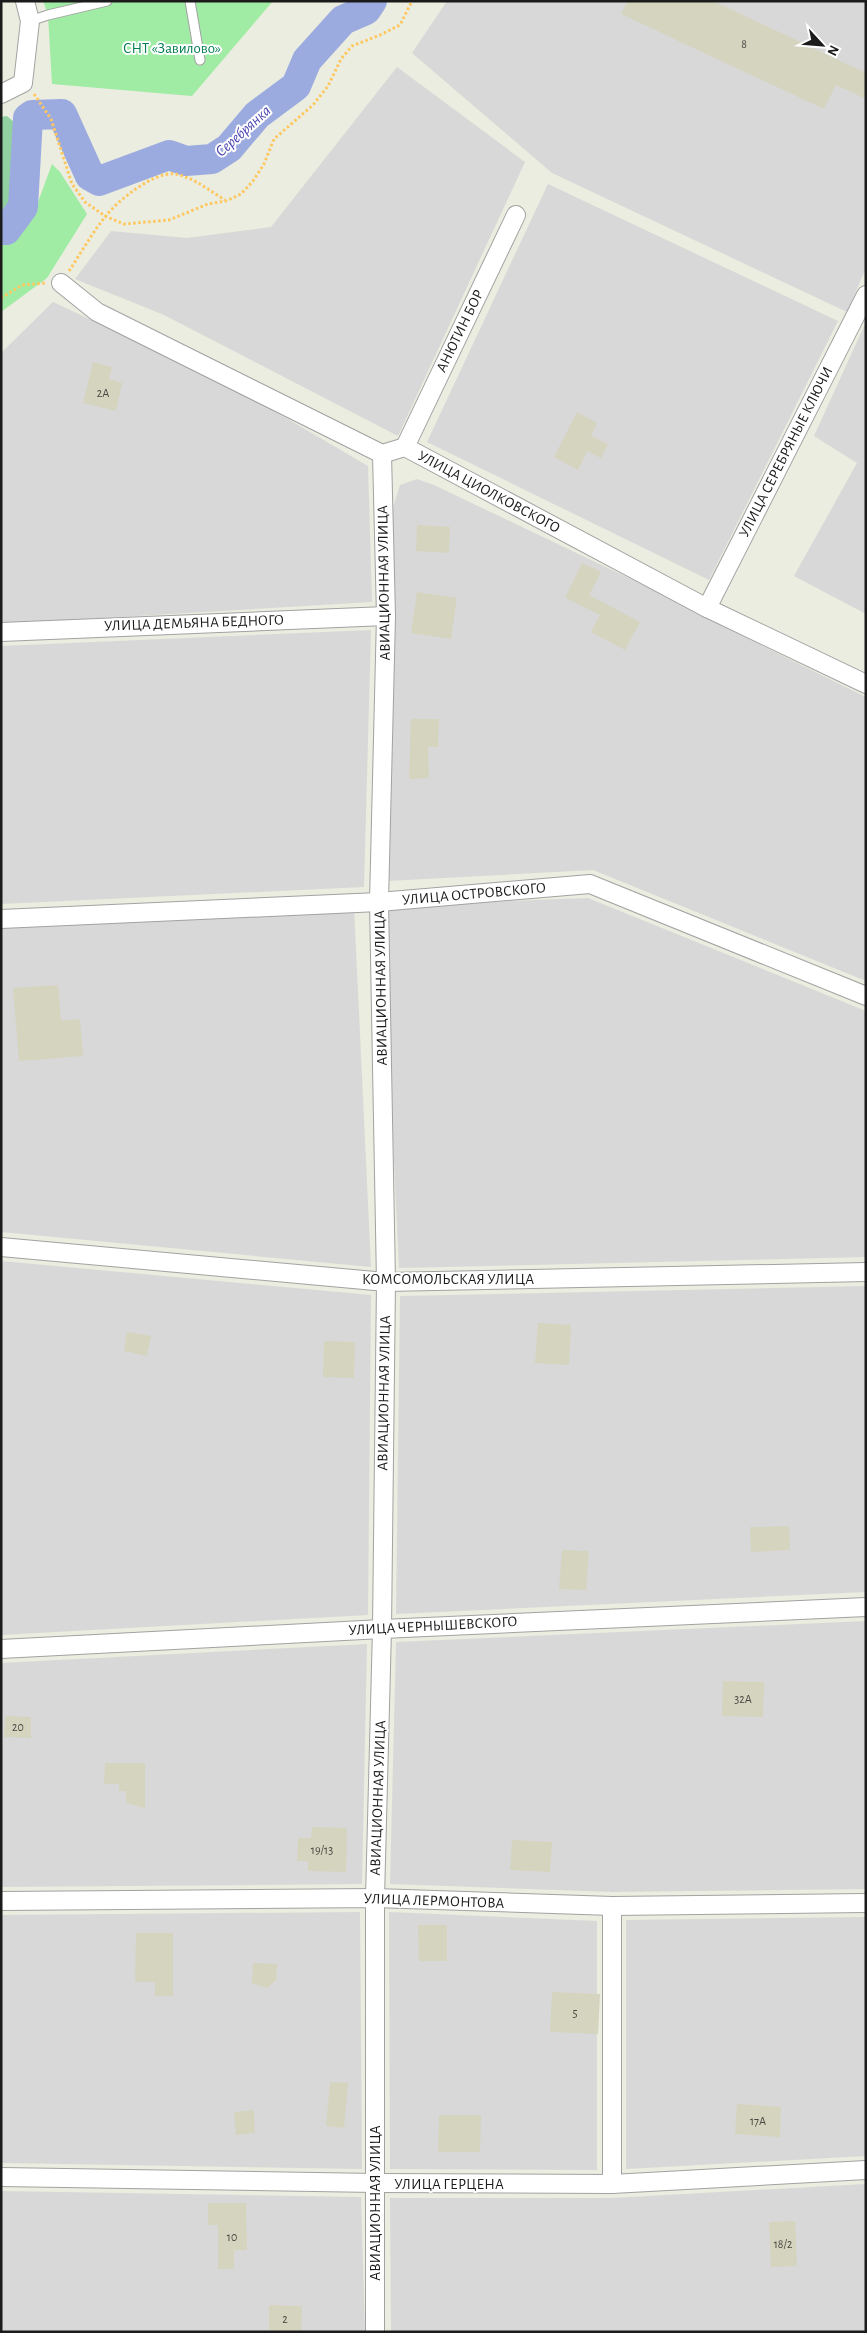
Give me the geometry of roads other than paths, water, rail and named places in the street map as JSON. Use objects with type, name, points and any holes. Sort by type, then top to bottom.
[{"type":"street","points":[[1,94],[23,83],[30,21],[24,1]]},
{"type":"street","name":"АНЮТИН БОР","points":[[405,447],[516,215]]},
{"type":"street","points":[[61,283],[97,312],[382,454]]},
{"type":"street","name":"УЛИЦА СЕРЕБРЯНЫЕ КЛЮЧИ","points":[[707,608],[866,296]]},
{"type":"street","name":"УЛИЦА ЦИОЛКОВСКОГО","points":[[382,454],[405,447],[707,608],[866,684]]},
{"type":"street","name":"АВИАЦИОННАЯ УЛИЦА","points":[[375,2332],[375,1898],[382,1628],[386,1282],[379,902],[386,616],[382,454]]},
{"type":"street","name":"УЛИЦА ДЕМЬЯНА БЕДНОГО","points":[[1,632],[386,616]]},
{"type":"street","name":"УЛИЦА ОСТРОВСКОГО","points":[[1,919],[379,902],[590,884],[866,996]]},
{"type":"street","name":"КОМСОМОЛЬСКАЯ УЛИЦА","points":[[1,1246],[386,1282],[866,1272]]},
{"type":"street","name":"УЛИЦА ЧЕРНЫШЕВСКОГО","points":[[1,1649],[382,1628],[866,1607]]},
{"type":"street","name":"УЛИЦА ЛЕРМОНТОВА","points":[[1,1901],[375,1898],[612,1906],[866,1903]]},
{"type":"street","points":[[612,1906],[612,2184]]},
{"type":"street","name":"УЛИЦА ГЕРЦЕНА","points":[[1,2177],[376,2183],[612,2184],[866,2170]]},
{"type":"lane","points":[[30,21],[107,1]]},
{"type":"lane","points":[[190,1],[200,60]]},
{"type":"waterway","name":"Серебрянка","points":[[1,230],[6,230],[23,207],[28,118],[32,115],[62,114],[90,176],[99,181],[169,155],[186,161],[212,159],[229,148],[257,115],[296,86],[307,60],[343,20],[366,10],[372,1]]},
{"type":"park label","name":"СНТ «Завилово»","points":[[172,48]]}]
